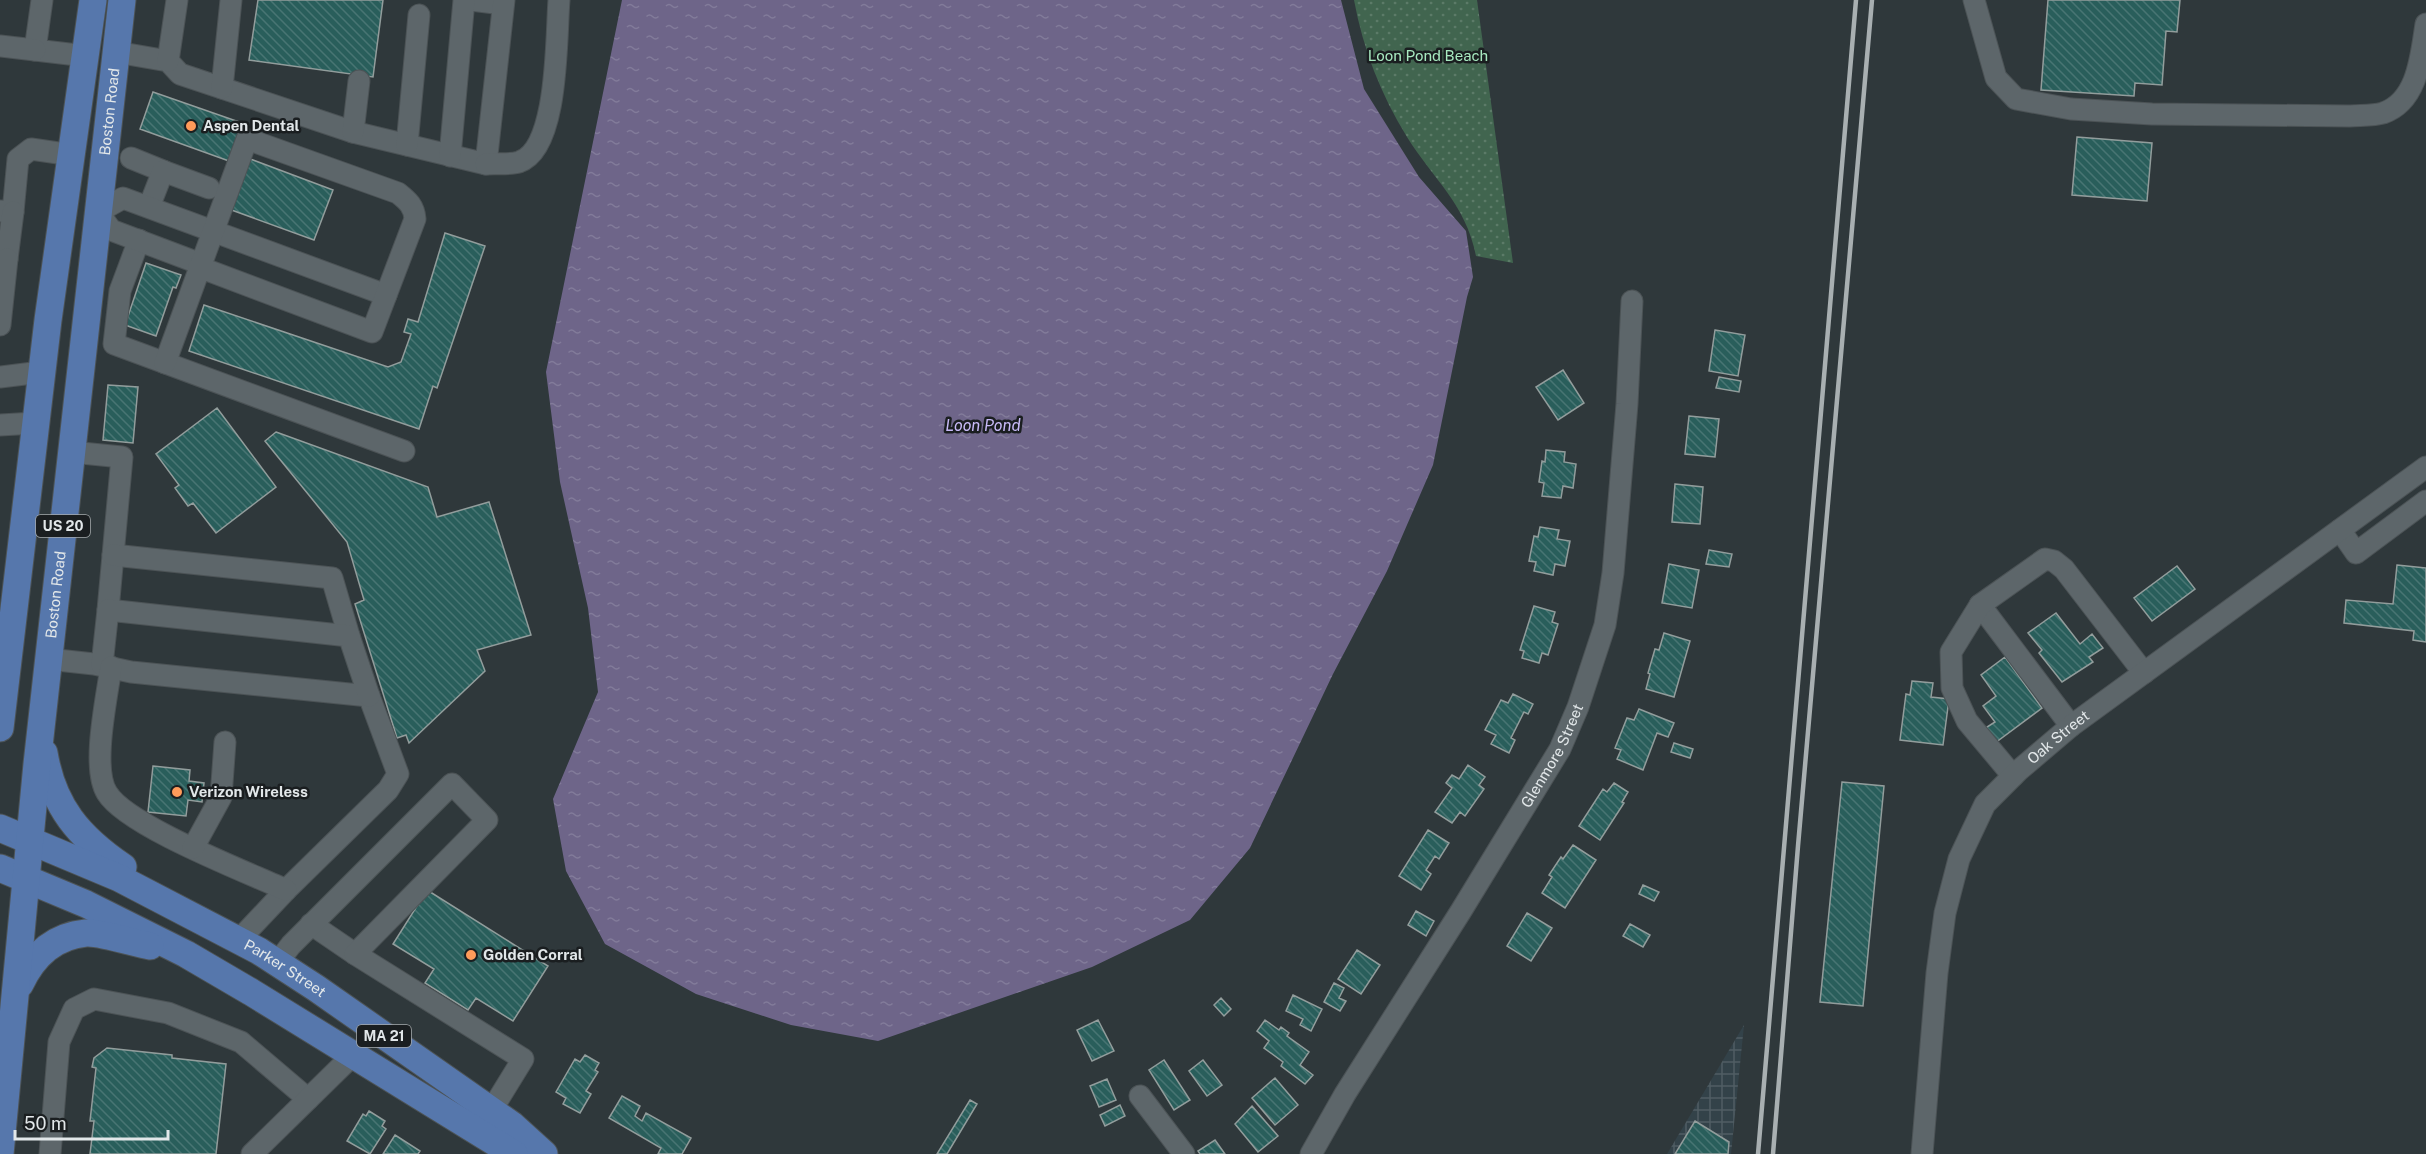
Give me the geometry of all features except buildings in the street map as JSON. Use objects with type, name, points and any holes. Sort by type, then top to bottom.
[{"type":"main road","name":"Boston Road","points":[[0,728],[41,372],[93,0]]},
{"type":"main road","name":"Boston Road","points":[[0,1154],[48,659],[122,0]]},
{"type":"main road","points":[[0,658],[15,603]]},
{"type":"main road","points":[[43,712],[42,730],[46,765],[58,801],[72,824],[105,855],[228,934]]},
{"type":"main road","name":"Parker Street","points":[[0,828],[129,883],[228,934],[277,963],[512,1125],[544,1154]]},
{"type":"main road","name":"MA 21","points":[[0,868],[95,908],[186,954],[514,1154]]},
{"type":"main road","points":[[15,1006],[27,969],[44,949],[56,941],[87,933],[186,954]]},
{"type":"street","points":[[35,50],[42,0]]},
{"type":"street","points":[[168,61],[177,0]]},
{"type":"street","points":[[222,88],[231,0]]},
{"type":"street","points":[[450,156],[464,0]]},
{"type":"street","points":[[471,0],[503,2],[486,164]]},
{"type":"street","points":[[116,52],[168,61],[180,74],[353,132],[486,164],[520,162],[539,146],[550,114],[559,0]]},
{"type":"street","points":[[1974,0],[1996,78],[2016,99],[2071,110],[2349,116],[2382,113],[2402,103],[2415,79],[2426,24]]},
{"type":"street","points":[[407,145],[419,15]]},
{"type":"street","points":[[0,46],[86,56]]},
{"type":"street","points":[[353,132],[359,81]]},
{"type":"street","points":[[165,363],[200,266],[212,231],[247,139],[398,193],[414,209],[415,219],[372,332],[200,266],[111,230],[98,212],[123,198],[149,207],[212,231],[386,295]]},
{"type":"street","points":[[0,326],[6,212],[18,159],[31,149],[72,156]]},
{"type":"street","points":[[131,158],[210,188]]},
{"type":"street","points":[[149,207],[163,171]]},
{"type":"street","points":[[139,240],[120,291],[114,344],[404,451]]},
{"type":"street","name":"Glenmore Street","points":[[1311,1154],[1345,1094],[1560,749],[1578,707],[1605,624],[1613,573],[1627,404],[1632,301]]},
{"type":"street","points":[[0,377],[41,372]]},
{"type":"street","points":[[0,425],[35,423]]},
{"type":"street","points":[[71,452],[122,457],[108,610],[107,666],[99,760],[106,793],[130,817],[286,890]]},
{"type":"street","name":"Oak Street","points":[[1922,1154],[1937,974],[1945,913],[1959,859],[1985,804],[2013,776],[2071,726],[2426,467]]},
{"type":"street","points":[[2340,530],[2356,553],[2426,501]]},
{"type":"street","points":[[113,555],[332,578],[369,696],[398,774],[388,790],[286,890],[228,934]]},
{"type":"street","points":[[2013,776],[1967,721],[1952,688],[1951,652],[1980,605],[2045,559],[2054,561],[2064,569],[2144,673]]},
{"type":"street","points":[[1980,605],[2071,726]]},
{"type":"street","points":[[108,610],[349,636]]},
{"type":"street","points":[[48,659],[143,673],[369,696]]},
{"type":"street","points":[[193,848],[221,797],[225,742]]},
{"type":"street","points":[[277,963],[311,924],[453,784],[487,820],[355,954]]},
{"type":"street","points":[[311,924],[523,1059],[491,1111]]},
{"type":"street","points":[[50,1154],[59,1042],[74,1009],[94,999],[168,1013],[241,1042],[308,1099]]},
{"type":"street","points":[[252,1154],[352,1056]]},
{"type":"street","points":[[1140,1096],[1184,1154]]},
{"type":"shaded area","points":[[1744,1025],[1731,1154],[1667,1154]]},
{"type":"green space","name":"Loon Pond Beach","points":[[1354,0],[1477,0],[1513,263],[1476,256],[1465,221],[1457,207],[1407,137],[1389,105],[1368,54]]},
{"type":"water","name":"Loon Pond","points":[[622,0],[1341,0],[1364,89],[1419,177],[1466,231],[1473,277],[1433,465],[1387,571],[1333,674],[1250,848],[1190,920],[1092,967],[878,1041],[791,1025],[696,994],[605,944],[566,871],[553,799],[598,692],[588,608],[560,482],[546,372]]},
{"type":"railway","points":[[1758,1154],[1856,0]]},
{"type":"railway","points":[[1773,1154],[1872,0]]},
{"type":"place","name":"Aspen Dental","points":[[191,126]]},
{"type":"place","name":"Verizon Wireless","points":[[177,792]]},
{"type":"place","name":"Golden Corral","points":[[471,955]]}]
